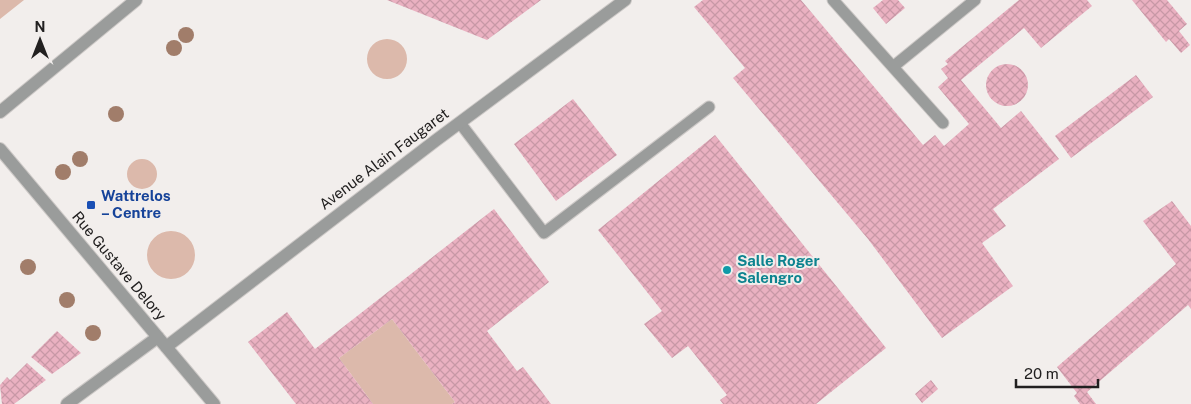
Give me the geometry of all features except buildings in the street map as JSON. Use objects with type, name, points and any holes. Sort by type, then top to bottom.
[{"type":"street","points":[[0,112],[136,0]]},
{"type":"street","name":"Avenue Alain Faugaret","points":[[67,404],[162,342],[624,0]]},
{"type":"street","name":"Rue Gustave Delory","points":[[0,149],[214,404]]},
{"type":"lane","points":[[834,0],[943,123]]},
{"type":"lane","points":[[894,66],[975,0]]},
{"type":"lane","points":[[460,122],[544,232],[709,107]]},
{"type":"shaded area","points":[[0,0],[24,0],[0,19]]},
{"type":"shaded area","points":[[391,39],[398,42],[404,48],[407,59],[406,67],[398,76],[391,79],[383,79],[376,76],[368,67],[367,55],[370,48],[379,40]]},
{"type":"shaded area","points":[[142,159],[153,163],[157,174],[153,185],[142,189],[131,185],[127,174],[131,163]]},
{"type":"shaded area","points":[[166,231],[176,231],[188,238],[195,250],[195,260],[188,272],[176,279],[166,279],[158,275],[151,268],[147,260],[147,250],[151,242],[158,235]]},
{"type":"shaded area","points":[[392,319],[455,402],[452,404],[373,404],[339,358]]},
{"type":"place","name":"Wattrelos – Centre","points":[[91,205]]},
{"type":"place","name":"Salle Roger Salengro","points":[[727,270]]}]
